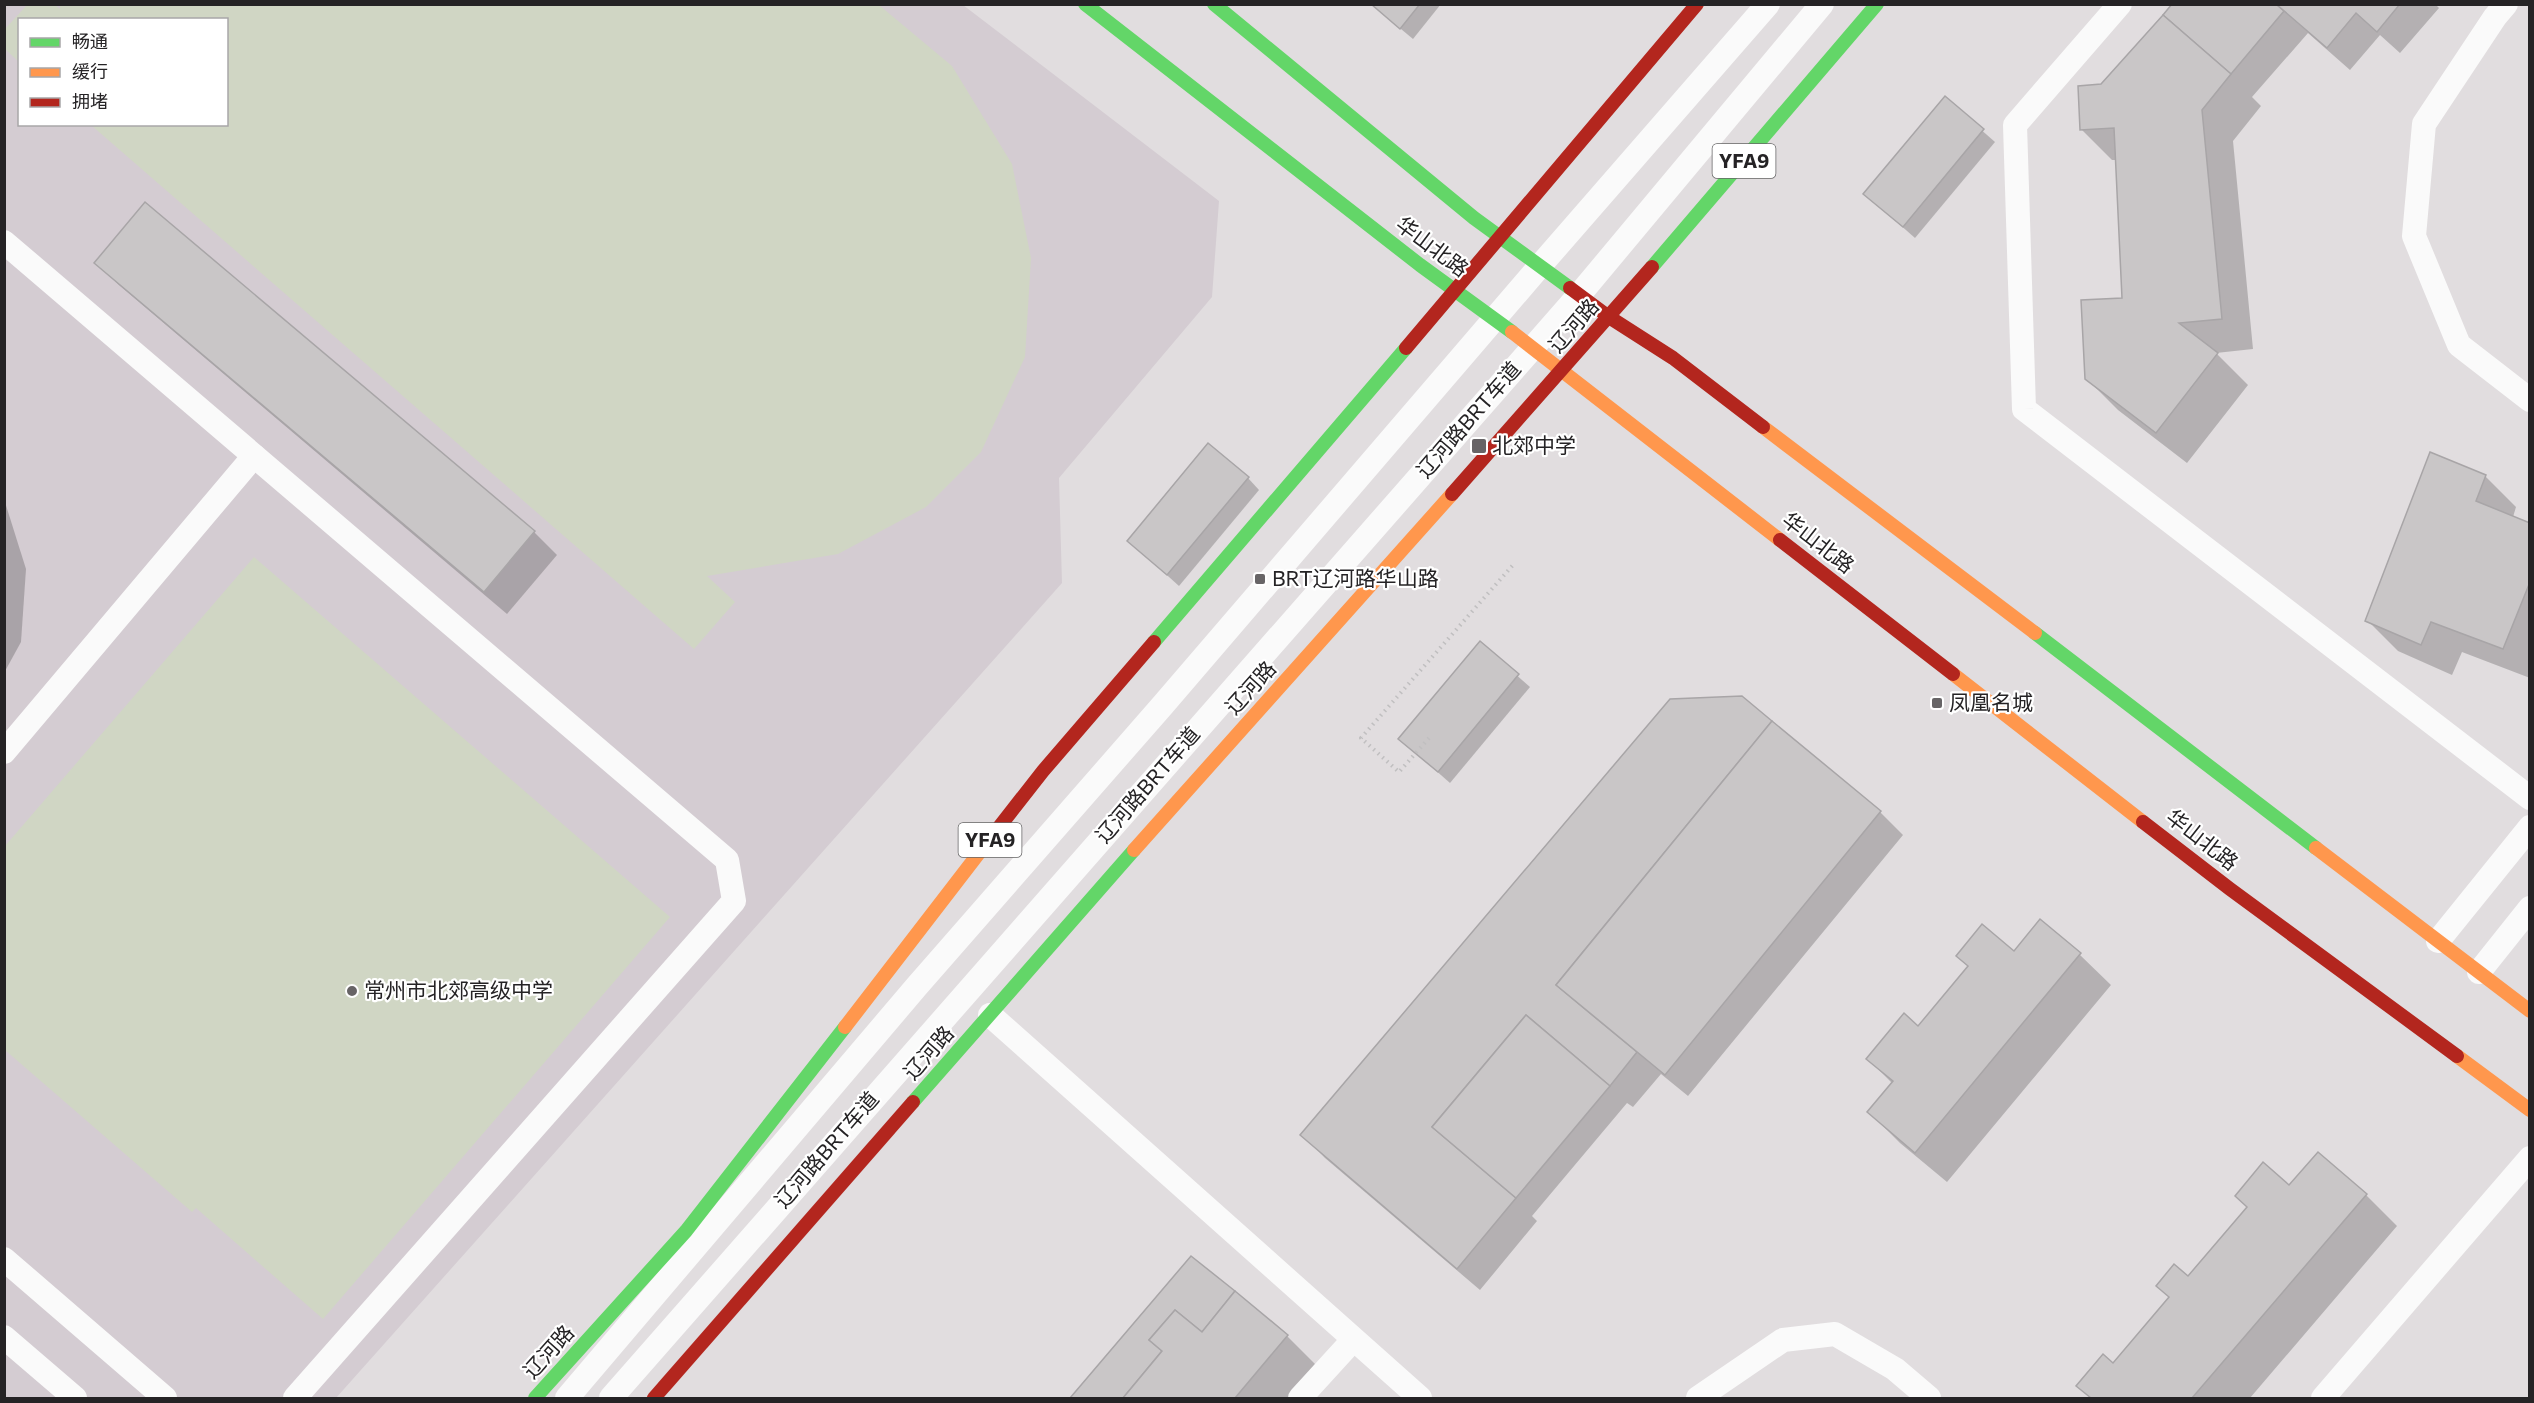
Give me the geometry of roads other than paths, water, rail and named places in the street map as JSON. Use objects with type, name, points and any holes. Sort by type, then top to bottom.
[{"type":"main road","name":"华山北路","points":[[1085,4],[1412,259],[1533,348],[2230,888],[2529,1110]]},
{"type":"main road","points":[[1214,4],[1501,238],[1609,316],[1673,358],[2529,1011]]},
{"type":"main road","name":"辽河路","points":[[535,1398],[686,1231],[1043,771],[1501,238],[1697,4]]},
{"type":"main road","name":"辽河路","points":[[654,1398],[1147,835],[1562,372],[1877,4]]},
{"type":"lane","name":"辽河路BRT车道","points":[[567,1398],[925,977],[1768,4]]},
{"type":"lane","name":"辽河路BRT车道","points":[[611,1398],[1580,295],[1822,4]]},
{"type":"lane","points":[[2120,4],[2015,125],[2024,409],[2529,798]]},
{"type":"lane","points":[[2506,4],[2424,124],[2414,237],[2459,345],[2529,400]]},
{"type":"lane","points":[[4,242],[727,860],[734,901],[295,1398]]},
{"type":"lane","points":[[4,752],[254,456]]},
{"type":"lane","points":[[2438,941],[2529,827]]},
{"type":"lane","points":[[2478,972],[2529,908]]},
{"type":"lane","points":[[990,1015],[1420,1398]]},
{"type":"lane","points":[[2323,1398],[2529,1158]]},
{"type":"lane","points":[[4,1259],[165,1398]]},
{"type":"lane","points":[[1698,1398],[1783,1340],[1835,1334],[1895,1369],[1929,1398]]},
{"type":"lane","points":[[4,1337],[75,1398]]},
{"type":"lane","points":[[1300,1398],[1353,1340]]},
{"type":"place","name":"北郊中学","points":[[1479,446]]},
{"type":"place","name":"BRT辽河路华山路","points":[[1260,579]]},
{"type":"place","name":"凤凰名城","points":[[1937,703]]},
{"type":"place","name":"常州市北郊高级中学","points":[[352,991]]}]
